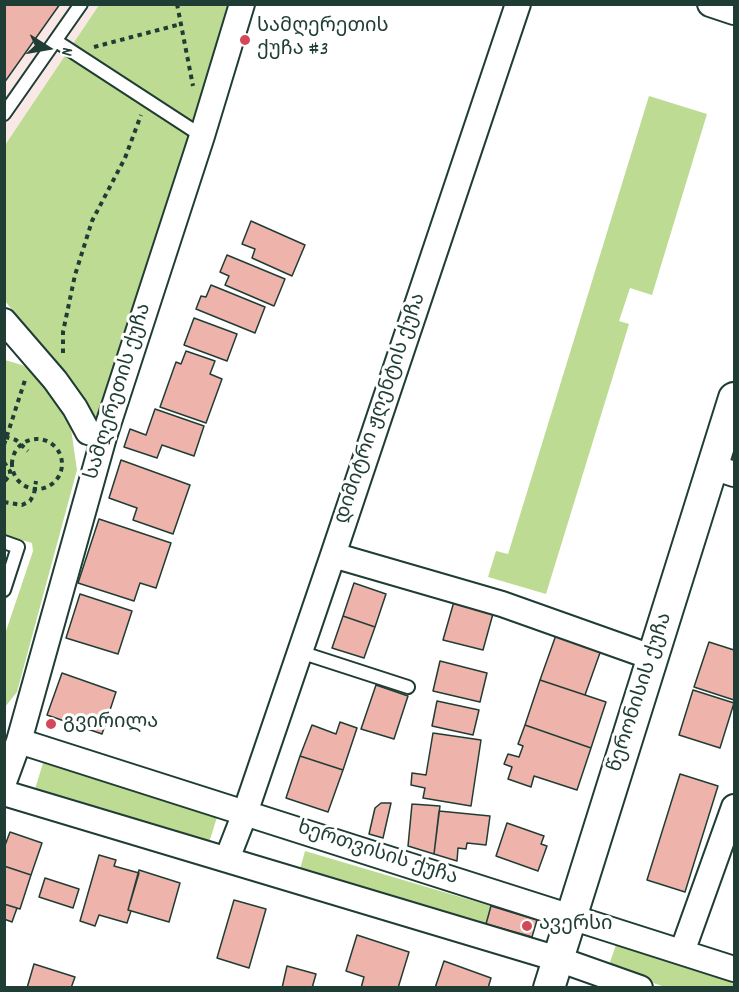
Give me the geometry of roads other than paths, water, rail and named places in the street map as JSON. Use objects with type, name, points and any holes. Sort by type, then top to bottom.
[{"type":"street","name":"სამღერეთის ქუჩა","points":[[5,783],[19,741],[104,437],[202,136],[242,4]]},
{"type":"street","name":"დიმიტრი ჟღენტის ქუჩა","points":[[227,859],[300,652],[518,4]]},
{"type":"street","points":[[710,4],[735,12]]},
{"type":"street","points":[[4,321],[65,393],[88,432],[104,437]]},
{"type":"street","name":"წერონისის ქუჩა","points":[[549,987],[654,658],[724,471],[735,398]]},
{"type":"street","points":[[333,555],[502,604],[654,658]]},
{"type":"street","name":"ხერთვისის ქუჩა","points":[[19,741],[735,969]]},
{"type":"street","points":[[5,783],[227,859],[558,959],[640,987]]},
{"type":"street","points":[[682,952],[735,807]]},
{"type":"lane","points":[[4,114],[81,4]]},
{"type":"lane","points":[[56,41],[202,136]]},
{"type":"lane","points":[[4,542],[18,547],[4,590]]},
{"type":"lane","points":[[300,652],[408,687]]},
{"type":"place","name":"სამღერეთის ქუჩა #3","points":[[245,40]]},
{"type":"place","name":"გვირილა","points":[[51,724]]},
{"type":"place","name":"ავერსი","points":[[527,926]]}]
